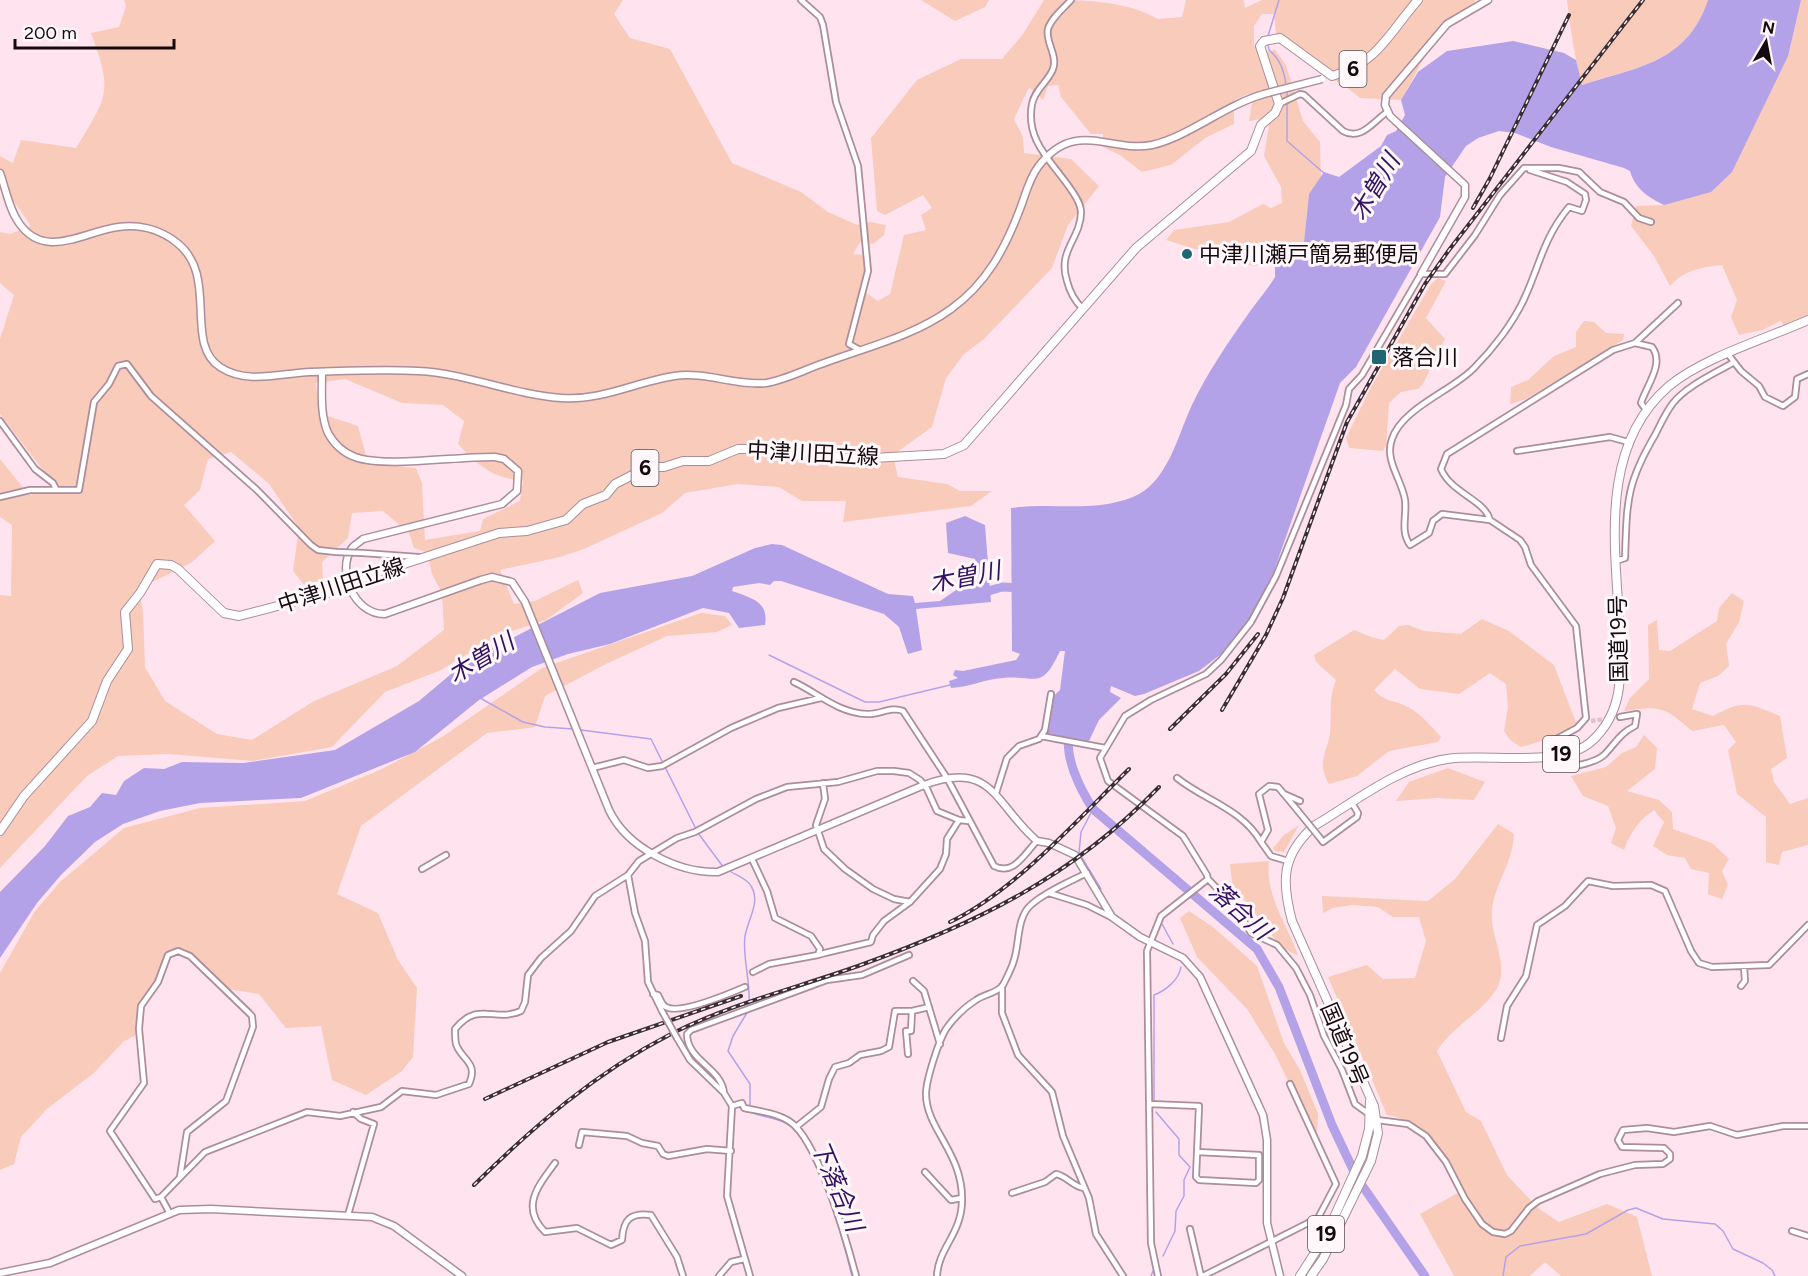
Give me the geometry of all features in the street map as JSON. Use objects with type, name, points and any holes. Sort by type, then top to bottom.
[{"type":"main road","name":"6","points":[[1282,104],[1261,56],[1260,46],[1269,40],[1287,41],[1332,76],[1359,66],[1381,49],[1418,0]]},
{"type":"main road","name":"中津川田立線","points":[[0,831],[24,796],[92,721],[107,681],[128,649],[125,612],[140,594],[157,564],[171,565],[185,574],[218,609],[231,616],[239,616],[350,585],[367,576],[508,531],[527,531],[566,520],[583,504],[606,495],[615,484],[648,467],[664,467],[683,461],[709,461],[738,449],[769,449],[855,459],[944,454],[954,450],[964,445],[1136,248],[1251,152],[1261,125],[1282,104]]},
{"type":"main road","name":"国道19号","points":[[1311,1276],[1323,1259],[1371,1161],[1377,1141],[1377,1120],[1374,1107],[1292,921],[1284,894],[1288,861],[1301,838],[1314,826],[1393,778],[1433,762],[1461,758],[1550,756],[1577,751],[1593,740],[1612,715],[1617,701],[1621,666],[1616,561],[1616,496],[1628,442],[1658,397],[1677,380],[1728,354],[1808,320]]},
{"type":"main road","name":"国道19号","points":[[1300,1276],[1325,1237],[1362,1155],[1370,1129],[1370,1101]]},
{"type":"street","points":[[801,0],[820,17],[823,25],[836,102],[858,166],[868,271],[849,344],[860,350]]},
{"type":"street","points":[[1071,0],[1048,27],[1048,38],[1054,58],[1053,69],[1037,91],[1032,108],[1032,130],[1037,146],[1081,208],[1079,221],[1063,263],[1072,296],[1082,308]]},
{"type":"street","points":[[1158,1276],[1151,1243],[1147,953],[1161,916],[1205,881],[1206,870],[1183,836],[1108,782],[1100,758],[1125,716],[1150,700],[1206,674],[1221,660],[1251,622],[1276,576],[1346,405],[1349,389],[1362,375],[1465,197],[1465,185],[1459,178],[1388,114],[1386,96],[1437,33],[1457,16],[1488,0]]},
{"type":"street","points":[[0,173],[16,218],[26,232],[35,238],[56,243],[68,242],[122,226],[160,232],[183,248],[191,260],[201,286],[201,322],[205,346],[220,367],[248,377],[422,371],[448,374],[544,396],[585,398],[676,375],[768,382],[860,350],[937,319],[963,300],[980,283],[1001,253],[1033,175],[1047,158],[1070,143],[1084,139],[1140,146],[1155,144],[1234,105],[1264,94],[1332,76]]},
{"type":"street","points":[[1282,104],[1296,96],[1304,95],[1350,135],[1364,131],[1388,114]]},
{"type":"street","points":[[1421,274],[1445,274],[1475,235],[1500,195],[1524,168],[1559,168],[1579,172],[1600,192],[1624,202],[1638,218],[1651,222]]},
{"type":"street","points":[[1490,520],[1442,514],[1433,521],[1429,533],[1410,544],[1404,532],[1405,500],[1393,466],[1390,448],[1396,429],[1408,416],[1474,368],[1522,303],[1550,232],[1569,207],[1582,211],[1585,206],[1584,194],[1578,188],[1524,168]]},
{"type":"street","points":[[1620,717],[1637,714],[1635,726],[1618,736],[1599,758],[1560,768],[1554,766],[1549,743],[1589,719],[1579,634],[1573,618],[1531,565],[1520,540],[1490,520],[1483,509],[1446,480],[1441,469],[1447,454],[1613,350],[1635,343],[1678,303]]},
{"type":"street","points":[[1635,343],[1652,347],[1656,357],[1654,375],[1645,389],[1641,403],[1647,411]]},
{"type":"street","points":[[1728,354],[1751,382],[1759,386],[1765,397],[1783,406],[1795,397],[1797,379],[1808,374]]},
{"type":"street","points":[[1616,561],[1625,558],[1631,483],[1638,464],[1673,403],[1684,393],[1734,362]]},
{"type":"street","points":[[0,497],[30,490],[79,490],[94,402],[109,384],[118,366],[127,363],[151,396],[257,490],[318,550],[424,558]]},
{"type":"street","points":[[322,373],[325,425],[334,442],[343,451],[355,457],[377,461],[495,457],[513,465],[518,471],[517,491],[502,504],[363,539],[352,547],[347,559],[350,585],[360,605],[374,614],[399,610],[492,577],[512,582],[525,602],[613,818],[636,842],[689,870],[723,871],[924,785],[947,778],[977,781],[996,792],[1037,842],[1067,849],[1080,859],[1112,917]]},
{"type":"street","points":[[0,421],[34,469],[53,483],[56,489]]},
{"type":"street","points":[[1517,451],[1610,437],[1628,442]]},
{"type":"street","points":[[794,682],[847,711],[868,715],[897,709],[903,711],[947,778],[994,866],[1001,870],[1012,868],[1037,842]]},
{"type":"street","points":[[1041,736],[1047,724],[1051,694]]},
{"type":"street","points":[[592,768],[624,760],[648,768],[662,766],[732,727],[778,708],[821,698]]},
{"type":"street","points":[[996,792],[1007,758],[1014,749],[1041,736],[1106,748]]},
{"type":"street","points":[[180,1177],[187,1132],[226,1101],[253,1027],[252,1016],[190,956],[178,951],[168,955],[158,982],[141,1006],[140,1029],[144,1083],[110,1131],[155,1199],[161,1197],[206,1152],[286,1118],[307,1112],[327,1117],[381,1107],[402,1091],[436,1095],[469,1084],[471,1067],[468,1058],[456,1044],[455,1029],[473,1013],[512,1015],[521,1011],[525,1002],[526,981],[534,967],[562,936],[571,931],[595,896],[628,875],[633,865],[677,838],[698,831],[776,791],[807,783],[823,783],[878,771],[909,773],[924,785],[937,811],[959,820],[968,821]]},
{"type":"street","points":[[1177,778],[1216,805],[1230,809],[1243,818],[1271,856],[1288,861]]},
{"type":"street","points":[[823,783],[825,799],[816,825],[824,849],[845,869],[873,889],[894,899],[910,902]]},
{"type":"street","points":[[1261,842],[1268,830],[1259,794],[1269,786],[1278,787],[1323,842],[1357,817],[1358,813],[1353,803]]},
{"type":"street","points":[[1284,794],[1300,801]]},
{"type":"street","points":[[753,972],[769,964],[867,945],[884,921],[910,902],[940,868],[946,855],[947,839],[959,820]]},
{"type":"street","points":[[422,869],[446,855]]},
{"type":"street","points":[[752,859],[767,891],[771,914],[781,922],[798,927],[812,936],[820,949],[818,955]]},
{"type":"street","points":[[1087,873],[1031,904],[1026,912],[1015,959],[1002,986],[1002,1013],[1018,1055],[1052,1092],[1063,1136],[1094,1218],[1096,1234],[1123,1276]]},
{"type":"street","points":[[628,875],[636,914],[645,941],[646,977],[653,994],[677,1038],[697,1068],[724,1093]]},
{"type":"street","points":[[1205,881],[1236,908],[1240,919],[1251,933],[1277,945],[1296,968],[1310,995],[1324,1036],[1346,1078],[1355,1104],[1377,1120],[1408,1124],[1426,1136],[1446,1162],[1465,1199],[1482,1224],[1499,1234],[1511,1231],[1529,1208],[1552,1194],[1615,1170],[1635,1165],[1663,1164],[1670,1159],[1670,1154],[1664,1148],[1622,1147],[1617,1140],[1623,1130],[1647,1128],[1674,1132],[1710,1126],[1732,1135],[1783,1126],[1808,1126]]},
{"type":"street","points":[[1501,1038],[1507,1006],[1526,976],[1537,925],[1565,906],[1588,881],[1613,886],[1658,886],[1669,896],[1697,961],[1712,967],[1764,967],[1774,963],[1808,925]]},
{"type":"street","points":[[1049,893],[1112,917],[1150,943],[1183,958],[1200,977],[1259,1102],[1267,1140],[1266,1203],[1271,1242],[1280,1276]]},
{"type":"street","points":[[750,1276],[727,1196],[732,1106],[717,1076],[690,1049],[687,1034],[691,1030],[745,1008],[827,980],[862,975],[909,955]]},
{"type":"street","points":[[1741,986],[1745,981],[1744,967]]},
{"type":"street","points":[[913,981],[924,990],[940,1044]]},
{"type":"street","points":[[937,1276],[944,1251],[954,1237],[962,1216],[961,1175],[926,1103],[926,1086],[946,1030],[975,1000],[1002,986]]},
{"type":"street","points":[[653,994],[658,995],[663,1005],[669,1009],[708,1003],[745,987]]},
{"type":"street","points":[[796,1127],[821,1107],[829,1078],[835,1067],[849,1063],[866,1053],[886,1050],[891,1043],[894,1013],[929,1007]]},
{"type":"street","points":[[908,1054],[906,1031],[911,1031],[912,1011]]},
{"type":"street","points":[[1190,1229],[1202,1276],[1318,1218],[1336,1184],[1290,1084]]},
{"type":"street","points":[[732,1106],[742,1103],[746,1108],[779,1117],[796,1127],[810,1148],[838,1213],[856,1276]]},
{"type":"street","points":[[1150,1104],[1199,1106],[1197,1152],[1196,1177],[1199,1180],[1256,1183],[1259,1180],[1259,1155],[1197,1152]]},
{"type":"street","points":[[348,1215],[374,1124],[361,1119],[353,1112]]},
{"type":"street","points":[[579,1145],[582,1132],[627,1136],[642,1143],[658,1146],[663,1154],[668,1156],[707,1149],[731,1151]]},
{"type":"street","points":[[555,1163],[534,1192],[532,1202],[534,1218],[545,1232],[577,1228],[611,1245],[622,1240],[625,1221],[630,1217],[651,1215],[677,1257],[683,1276]]},
{"type":"street","points":[[925,1172],[951,1200],[962,1198]]},
{"type":"street","points":[[1012,1193],[1045,1182],[1056,1174],[1066,1178],[1077,1187],[1084,1188]]},
{"type":"street","points":[[161,1197],[169,1212]]},
{"type":"street","points":[[0,1273],[50,1263],[169,1212],[211,1209],[372,1217],[394,1226],[462,1276]]},
{"type":"street","points":[[1792,1231],[1808,1236]]},
{"type":"street","points":[[719,1276],[731,1262],[744,1259]]},
{"type":"shaded area","points":[[124,0],[623,0],[614,14],[630,38],[670,49],[732,163],[801,192],[828,212],[857,225],[871,222],[886,225],[884,235],[873,244],[860,242],[853,254],[864,255],[866,272],[862,290],[878,301],[890,294],[904,235],[926,230],[921,215],[932,208],[923,195],[885,215],[877,211],[871,138],[917,80],[961,59],[1002,59],[1023,34],[1044,0],[1103,2],[1132,8],[1158,19],[1182,17],[1186,0],[1244,0],[1245,8],[1262,0],[1475,0],[1466,14],[1436,39],[1401,100],[1360,98],[1345,86],[1317,71],[1276,34],[1274,14],[1262,14],[1254,26],[1254,46],[1265,52],[1275,50],[1286,65],[1303,121],[1320,142],[1321,179],[1309,194],[1304,243],[1269,248],[1275,266],[1244,265],[1222,252],[1195,249],[1166,240],[1174,230],[1229,222],[1263,204],[1271,208],[1282,203],[1281,187],[1264,156],[1269,125],[1262,119],[1249,121],[1252,103],[1248,94],[1234,100],[1234,124],[1205,138],[1171,165],[1142,172],[1120,155],[1103,147],[1103,134],[1091,134],[1061,97],[1058,85],[1048,86],[1043,100],[1030,88],[1028,89],[1014,119],[1023,137],[1024,153],[1071,159],[1099,186],[1068,225],[1052,268],[984,339],[964,354],[946,378],[932,427],[893,455],[898,477],[947,484],[960,491],[992,491],[971,506],[843,522],[846,501],[802,501],[779,487],[738,484],[685,493],[662,513],[584,549],[560,557],[500,570],[514,604],[535,601],[578,580],[583,593],[546,620],[499,635],[441,670],[385,692],[332,747],[253,761],[169,754],[118,756],[87,776],[0,868],[0,595],[11,596],[12,525],[0,517],[0,459],[29,495],[58,490],[0,414],[0,339],[14,295],[0,283],[0,232],[10,234],[31,226],[0,181],[0,156],[13,163],[21,140],[76,148],[95,116],[104,93],[102,68],[91,33],[119,27],[126,6]],"holes":[[[345,379],[402,403],[443,405],[464,421],[458,444],[473,459],[494,474],[523,481],[520,501],[483,519],[480,531],[425,540],[422,483],[416,468],[368,463],[358,426],[319,413],[316,383]],[[231,452],[269,484],[299,528],[293,571],[305,586],[323,581],[322,562],[348,538],[352,513],[383,511],[409,533],[414,548],[427,552],[432,574],[442,593],[444,630],[397,666],[314,701],[252,740],[217,734],[165,701],[145,667],[143,610],[138,589],[191,563],[215,541],[184,505],[200,490],[208,459]]]},
{"type":"shaded area","points":[[921,0],[989,0],[985,7],[955,21]]},
{"type":"shaded area","points":[[1567,0],[1708,0],[1699,21],[1673,50],[1640,67],[1581,85]]},
{"type":"shaded area","points":[[1801,0],[1808,0],[1808,316],[1785,327],[1781,321],[1762,330],[1739,335],[1731,317],[1737,300],[1722,265],[1694,270],[1681,276],[1670,286],[1654,256],[1631,226],[1636,206],[1664,205],[1751,132]]},
{"type":"shaded area","points":[[1438,278],[1446,281],[1426,318],[1445,339],[1423,384],[1418,389],[1401,392],[1389,403],[1386,445],[1383,451],[1349,448],[1346,438],[1371,387],[1431,284]]},
{"type":"shaded area","points":[[1584,321],[1594,322],[1606,333],[1624,334],[1623,340],[1526,399],[1510,404],[1511,387],[1528,380],[1554,356],[1576,347],[1576,332]]},
{"type":"shaded area","points":[[1732,593],[1744,601],[1739,622],[1726,644],[1729,666],[1718,676],[1700,683],[1692,709],[1713,716],[1732,707],[1746,705],[1780,716],[1787,758],[1771,769],[1774,782],[1790,804],[1808,798],[1808,845],[1782,852],[1779,865],[1766,862],[1766,817],[1737,794],[1728,750],[1736,742],[1724,725],[1692,731],[1675,717],[1661,710],[1646,708],[1624,711],[1630,698],[1649,679],[1648,625],[1657,620],[1659,650],[1670,651],[1717,621],[1719,608]]},
{"type":"shaded area","points":[[701,613],[725,616],[732,625],[717,632],[667,636],[545,696],[535,727],[487,733],[361,826],[337,894],[378,913],[398,960],[417,988],[413,1057],[402,1071],[366,1095],[332,1080],[321,1026],[286,1028],[259,994],[227,989],[188,951],[164,954],[156,983],[140,1000],[136,1035],[123,1042],[95,1072],[47,1109],[21,1137],[14,1164],[0,1170],[0,973],[35,911],[60,882],[124,828],[200,808],[305,801],[382,769],[442,737],[542,668]]},
{"type":"shaded area","points":[[1482,619],[1509,631],[1554,665],[1577,725],[1552,738],[1521,747],[1510,740],[1504,731],[1508,707],[1506,684],[1490,673],[1459,694],[1420,689],[1395,669],[1374,690],[1382,697],[1413,710],[1426,720],[1441,737],[1438,742],[1389,751],[1357,776],[1329,784],[1323,763],[1329,740],[1331,700],[1336,680],[1316,662],[1314,655],[1354,630],[1384,640],[1399,626],[1408,625],[1424,631],[1461,634]]},
{"type":"shaded area","points":[[1644,735],[1657,748],[1655,769],[1627,791],[1659,800],[1672,812],[1673,829],[1712,843],[1729,859],[1722,871],[1728,885],[1722,899],[1708,894],[1709,873],[1691,869],[1685,858],[1667,855],[1653,846],[1664,822],[1654,810],[1636,827],[1624,850],[1611,843],[1616,828],[1608,806],[1583,796],[1571,776],[1606,767],[1622,753],[1636,747]]},
{"type":"shaded area","points":[[1448,768],[1485,782],[1474,800],[1438,798],[1396,801],[1409,782]]},
{"type":"shaded area","points":[[1498,824],[1514,834],[1510,857],[1497,888],[1492,910],[1492,922],[1501,967],[1499,985],[1488,1001],[1450,1035],[1437,1051],[1466,1112],[1481,1121],[1507,1175],[1538,1208],[1559,1222],[1607,1204],[1637,1217],[1652,1276],[1561,1276],[1545,1262],[1530,1276],[1454,1276],[1420,1214],[1463,1190],[1442,1152],[1424,1132],[1401,1119],[1387,1115],[1328,977],[1367,965],[1383,979],[1415,978],[1426,941],[1419,917],[1393,917],[1378,907],[1352,905],[1333,908],[1323,913],[1322,896],[1428,901],[1455,879]]},
{"type":"shaded area","points":[[1299,825],[1284,852],[1275,851],[1273,848],[1284,835]]},
{"type":"shaded area","points":[[1269,861],[1270,886],[1298,955],[1289,951],[1272,936],[1249,906],[1233,890],[1230,864]]},
{"type":"shaded area","points":[[1189,911],[1213,927],[1257,966],[1284,1043],[1300,1070],[1318,1114],[1317,1132],[1310,1127],[1275,1054],[1247,1009],[1197,957],[1180,918]]},
{"type":"water","points":[[1708,0],[1801,0],[1788,56],[1732,172],[1711,192],[1664,205],[1643,192],[1635,183],[1630,171],[1624,168],[1551,147],[1515,133],[1499,131],[1478,138],[1466,146],[1445,177],[1440,217],[1356,367],[1340,383],[1274,571],[1251,617],[1220,655],[1199,671],[1144,694],[1135,696],[1111,686],[1110,692],[1121,698],[1099,720],[1088,743],[1045,735],[1052,699],[1060,690],[1065,651],[1060,651],[1048,672],[1038,678],[997,679],[951,688],[949,681],[958,678],[953,675],[955,670],[963,671],[1016,660],[1020,654],[1012,651],[1011,508],[1103,505],[1133,497],[1154,481],[1170,458],[1197,394],[1211,370],[1275,277],[1275,266],[1268,247],[1304,242],[1309,194],[1324,172],[1339,177],[1381,146],[1387,135],[1396,131],[1405,115],[1401,100],[1418,72],[1447,51],[1513,41],[1564,53],[1576,60],[1582,85],[1640,67],[1673,50],[1699,21]]},
{"type":"water","points":[[965,516],[985,525],[991,602],[916,609],[922,650],[908,654],[899,627],[884,614],[781,581],[774,581],[770,585],[759,583],[733,587],[732,591],[752,599],[761,606],[766,617],[765,625],[739,628],[729,613],[703,608],[610,644],[568,654],[532,667],[479,700],[415,752],[301,798],[200,803],[160,811],[123,824],[95,842],[61,875],[37,903],[0,958],[0,892],[45,846],[68,816],[90,807],[102,793],[116,795],[124,781],[144,768],[164,769],[182,762],[243,763],[335,750],[419,701],[451,674],[489,650],[600,593],[692,576],[755,548],[772,544],[782,545],[888,594],[913,596],[915,603],[940,601],[965,584],[981,587],[975,559],[948,553],[946,523]]},
{"type":"waterway","points":[[1268,36],[1279,0]]},
{"type":"waterway","points":[[1268,44],[1269,50],[1282,67],[1286,87]]},
{"type":"waterway","points":[[1287,92],[1287,141],[1325,174]]},
{"type":"waterway","name":"木曽川","points":[[982,593],[1002,587],[1024,588]]},
{"type":"waterway","points":[[769,655],[865,702],[879,702],[950,685]]},
{"type":"waterway","points":[[480,698],[523,722],[545,727],[573,729]]},
{"type":"waterway","points":[[581,730],[651,739],[696,829]]},
{"type":"waterway","name":"落合川","points":[[1070,732],[1068,741],[1074,772],[1093,809],[1257,949],[1279,987],[1332,1125],[1357,1178],[1425,1276]]},
{"type":"waterway","points":[[1093,809],[1081,832],[1079,853],[1101,889]]},
{"type":"waterway","points":[[698,833],[724,868]]},
{"type":"waterway","points":[[728,870],[749,883],[755,898],[744,944],[749,1006]]},
{"type":"waterway","points":[[1162,924],[1173,944]]},
{"type":"waterway","points":[[1154,1101],[1154,995],[1171,984],[1181,967]]},
{"type":"waterway","name":"下落合川","points":[[748,1011],[733,1036],[728,1051],[750,1084],[750,1108]]},
{"type":"waterway","name":"下落合川","points":[[751,1112],[786,1123],[801,1138],[811,1154],[828,1196],[852,1276]]},
{"type":"waterway","points":[[1156,1112],[1179,1139],[1179,1155],[1190,1167],[1184,1180],[1184,1196],[1176,1211],[1175,1231],[1163,1256]]},
{"type":"waterway","points":[[1503,1276],[1506,1257],[1520,1246],[1586,1234],[1628,1210],[1636,1208],[1663,1219],[1715,1224],[1723,1231],[1733,1249],[1763,1263],[1772,1270],[1775,1276]]},
{"type":"waterway","points":[[1151,1276],[1153,1271]]},
{"type":"tunnel","points":[[1591,721],[1620,717]]},
{"type":"railway","points":[[1222,710],[1266,635],[1283,598],[1347,422],[1425,284],[1643,0]]},
{"type":"railway","points":[[1473,208],[1490,178],[1569,15]]},
{"type":"railway","points":[[1170,729],[1226,674],[1258,634]]},
{"type":"railway","points":[[950,922],[975,908],[1022,873],[1129,769]]},
{"type":"railway","points":[[474,1185],[566,1102],[643,1049],[693,1023],[901,950],[981,915],[1056,873],[1126,819],[1159,787]]},
{"type":"railway","points":[[485,1099],[608,1042],[741,996]]},
{"type":"place","name":"中津川瀬戸簡易郵便局","points":[[1187,254]]},
{"type":"place","name":"落合川","points":[[1379,357]]}]
